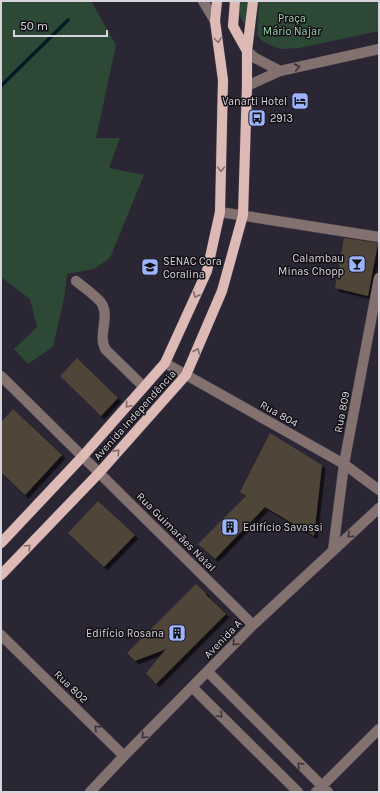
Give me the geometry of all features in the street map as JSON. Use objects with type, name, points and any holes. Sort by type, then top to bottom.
[{"type":"main road","name":"Avenida Independência","points":[[1,543],[82,457],[165,363],[207,271],[220,212],[223,80],[215,21],[217,1]]},
{"type":"main road","points":[[235,1],[233,26],[247,51]]},
{"type":"main road","name":"Avenida Independência","points":[[1,575],[99,473],[186,375],[222,291],[243,215],[247,51],[253,1]]},
{"type":"street","points":[[204,1],[215,21]]},
{"type":"street","points":[[247,86],[280,71],[379,48]]},
{"type":"street","points":[[247,51],[255,58],[280,71]]},
{"type":"street","points":[[220,212],[379,237]]},
{"type":"street","name":"Rua 809","points":[[332,551],[344,464],[379,278]]},
{"type":"street","points":[[76,281],[102,303],[104,311],[102,344],[106,350],[144,387]]},
{"type":"street","name":"Rua 804","points":[[165,363],[344,464],[379,490]]},
{"type":"street","name":"Rua Guimarães Natal","points":[[1,376],[252,625]]},
{"type":"street","name":"Avenida A","points":[[90,792],[252,625],[379,508]]},
{"type":"street","name":"Rua 802","points":[[1,635],[124,756]]},
{"type":"street","points":[[208,672],[322,790],[379,729]]},
{"type":"street","points":[[192,687],[298,792]]},
{"type":"green space","points":[[1,1],[91,1],[116,45],[96,138],[120,138],[109,168],[144,175],[110,258],[94,269],[67,274],[64,299],[53,347],[28,364],[14,349],[37,327],[30,299],[1,277]]},
{"type":"green space","points":[[236,1],[251,1],[248,31],[236,9]]},
{"type":"green space","name":"Praça Mário Najar","points":[[259,1],[379,1],[379,31],[299,48],[281,49],[261,40],[257,34]]},
{"type":"building","name":"Calambau Minas Chopp","points":[[344,238],[378,243],[368,296],[335,288]]},
{"type":"building","points":[[77,358],[118,398],[101,416],[60,376]]},
{"type":"building","points":[[13,409],[62,455],[25,495],[1,472],[1,422]]},
{"type":"building","points":[[270,433],[322,465],[314,536],[265,507],[215,559],[198,544],[246,496],[240,492]]},
{"type":"building","points":[[98,501],[135,535],[104,567],[68,533]]},
{"type":"building","name":"Edifício Rosana","points":[[196,584],[226,614],[156,684],[146,673],[166,649],[135,661],[127,653]]},
{"type":"waterway","points":[[1,86],[68,20]]},
{"type":"place","name":"Vanarti Hotel","points":[[300,101]]},
{"type":"place","name":"2913","points":[[257,118]]},
{"type":"place","name":"Calambau Minas Chopp","points":[[357,264]]},
{"type":"place","name":"SENAC Cora Coralina","points":[[150,267]]},
{"type":"place","name":"Edifício Savassi","points":[[230,527]]},
{"type":"place","name":"Edifício Rosana","points":[[177,633]]}]
